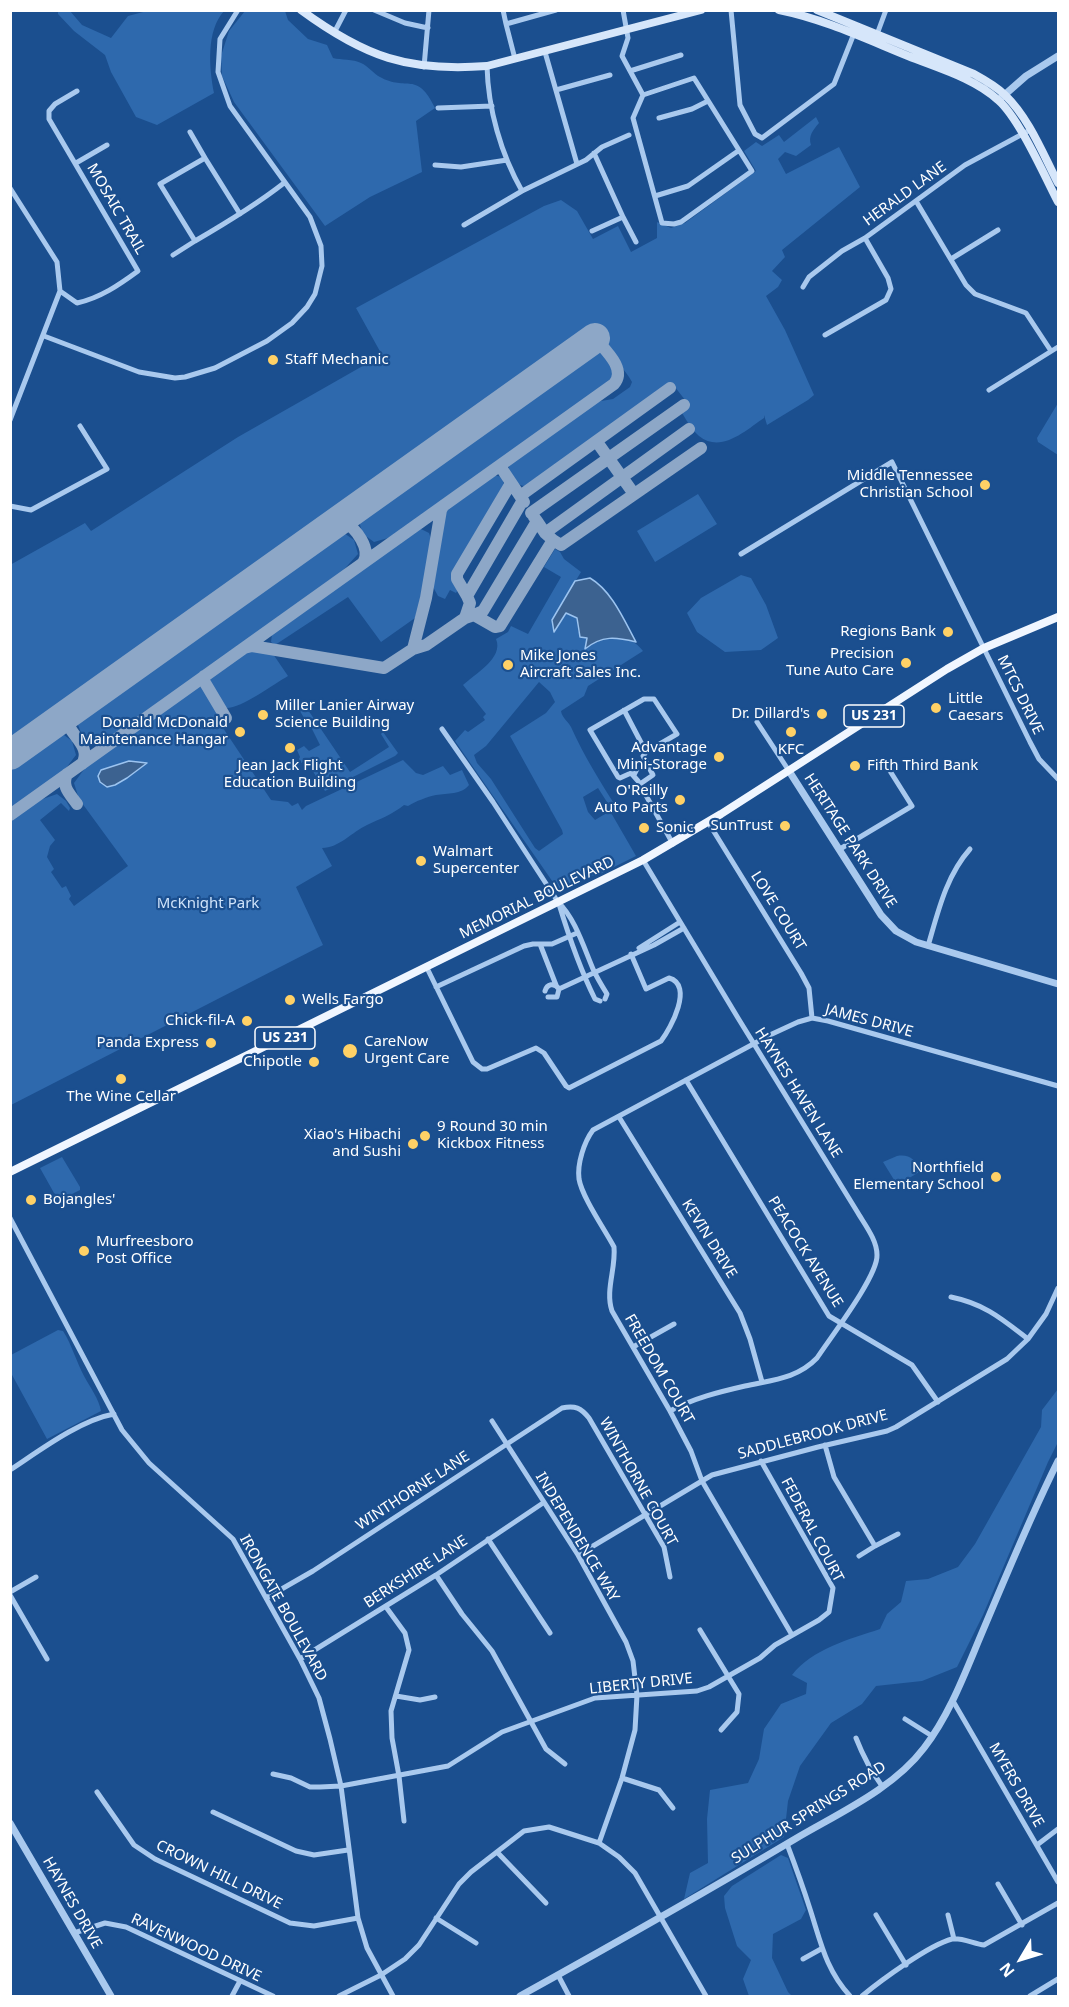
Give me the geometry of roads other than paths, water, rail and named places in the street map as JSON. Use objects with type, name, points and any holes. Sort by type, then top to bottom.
[{"type":"main road","points":[[301,10],[334,33],[369,52],[399,62],[424,67],[454,69],[487,66],[628,30],[674,14],[701,10]]},
{"type":"main road","points":[[779,10],[855,30]]},
{"type":"main road","points":[[817,10],[855,30],[1002,97],[1010,114],[1026,132],[1059,183]]},
{"type":"main road","points":[[1026,132],[1059,202]]},
{"type":"main road","name":"MEMORIAL BOULEVARD","points":[[10,1172],[644,860],[789,771],[947,669],[984,648],[1059,617]]},
{"type":"street","points":[[44,336],[138,372],[175,378],[200,374],[215,368],[267,341],[292,322],[307,307],[315,294],[322,266],[321,246],[310,217],[230,106],[218,72],[220,39],[238,10]]},
{"type":"street","points":[[334,33],[346,10]]},
{"type":"street","points":[[374,10],[405,24],[428,28]]},
{"type":"street","points":[[424,67],[429,10]]},
{"type":"street","points":[[503,10],[515,59]]},
{"type":"street","points":[[506,24],[556,10]]},
{"type":"street","points":[[623,10],[628,38],[622,56],[643,95]]},
{"type":"street","points":[[731,10],[740,105],[754,134],[762,138],[834,84],[855,30]]},
{"type":"street","points":[[875,38],[885,10]]},
{"type":"street","points":[[545,52],[577,164]]},
{"type":"street","points":[[630,71],[681,55]]},
{"type":"street","points":[[1002,97],[1026,76],[1059,56]]},
{"type":"street","points":[[487,66],[488,92],[507,160],[522,191]]},
{"type":"street","points":[[556,90],[610,75]]},
{"type":"street","points":[[694,78],[752,171],[681,222],[662,223],[633,118],[643,95],[694,78]]},
{"type":"street","name":"MOSAIC TRAIL","points":[[60,291],[77,303],[92,299],[121,284],[138,271],[48,119],[49,111],[56,104],[77,91]]},
{"type":"street","points":[[659,118],[692,109],[708,101]]},
{"type":"street","points":[[438,108],[492,106]]},
{"type":"street","points":[[190,132],[240,214]]},
{"type":"street","name":"HERALD LANE","points":[[803,287],[809,277],[842,251],[866,238],[965,165],[1026,132]]},
{"type":"street","points":[[465,225],[522,191],[577,164],[602,147],[629,135]]},
{"type":"street","points":[[76,163],[107,145]]},
{"type":"street","points":[[656,196],[688,186],[738,151]]},
{"type":"street","points":[[594,153],[636,242]]},
{"type":"street","points":[[195,241],[160,184],[205,158]]},
{"type":"street","points":[[435,165],[461,167],[507,160]]},
{"type":"street","points":[[173,255],[240,214],[284,183]]},
{"type":"street","points":[[10,188],[57,262],[60,291],[10,420]]},
{"type":"street","points":[[916,201],[966,285],[975,294],[1026,313],[1051,351]]},
{"type":"street","points":[[592,231],[624,217]]},
{"type":"street","points":[[951,259],[998,230]]},
{"type":"street","points":[[825,335],[886,300],[891,289],[888,278],[866,238]]},
{"type":"street","points":[[989,390],[1059,347]]},
{"type":"street","points":[[10,506],[31,510],[107,469],[80,426]]},
{"type":"street","name":"MTCS DRIVE","points":[[741,554],[892,462],[1030,742],[1040,759],[1059,779]]},
{"type":"street","points":[[640,784],[653,775],[643,756],[677,734],[654,699],[644,699],[590,730],[618,777],[627,774],[634,775],[673,844]]},
{"type":"street","points":[[624,710],[646,752]]},
{"type":"street","points":[[757,722],[789,771]]},
{"type":"street","points":[[442,729],[558,902],[566,910],[586,947],[594,972],[607,994],[602,1000],[595,999],[584,976],[558,902]]},
{"type":"street","points":[[634,775],[637,769],[646,762]]},
{"type":"street","name":"HERITAGE PARK DRIVE","points":[[789,771],[883,917],[896,931],[928,946],[1059,984]]},
{"type":"street","points":[[840,849],[912,806],[890,771]]},
{"type":"street","name":"LOVE COURT","points":[[708,822],[809,988],[812,1018]]},
{"type":"street","points":[[928,946],[948,884],[956,866],[970,849]]},
{"type":"street","name":"HAYNES HAVEN LANE","points":[[644,860],[860,1216],[876,1247],[877,1261],[870,1277],[841,1323],[809,1366],[785,1377],[694,1399],[670,1412]]},
{"type":"street","points":[[630,954],[680,922]]},
{"type":"street","points":[[540,944],[557,987],[557,997],[547,994],[549,985],[557,987],[594,972],[654,945],[684,928]]},
{"type":"street","points":[[436,987],[514,950],[533,944],[552,944],[577,933]]},
{"type":"street","points":[[427,968],[473,1062],[478,1067],[487,1069],[536,1048],[544,1053],[569,1088],[661,1041],[669,1031],[681,997],[678,984],[674,979],[669,978],[646,989],[630,954]]},
{"type":"street","name":"JAMES DRIVE","points":[[619,1117],[754,1044],[798,1022],[812,1018],[1059,1086]]},
{"type":"street","name":"PEACOCK AVENUE","points":[[686,1080],[829,1316],[912,1365],[938,1402]]},
{"type":"street","name":"FREEDOM COURT","points":[[619,1117],[593,1130],[586,1139],[579,1178],[583,1191],[614,1247],[615,1256],[609,1302],[612,1311],[691,1451],[702,1481],[792,1635]]},
{"type":"street","name":"KEVIN DRIVE","points":[[619,1117],[740,1313],[762,1382]]},
{"type":"street","name":"IRONGATE BOULEVARD","points":[[10,1218],[122,1430],[140,1453],[233,1539],[300,1659],[319,1698],[341,1786],[358,1918],[367,1948],[393,1996]]},
{"type":"street","name":"SADDLEBROOK DRIVE","points":[[578,1555],[724,1470],[887,1431],[1007,1359],[1028,1339],[1046,1314],[1059,1288]]},
{"type":"street","points":[[951,1297],[971,1301],[993,1311],[1028,1339]]},
{"type":"street","points":[[633,1347],[674,1324]]},
{"type":"street","name":"WINTHORNE LANE","points":[[266,1598],[313,1571],[562,1408],[573,1406]]},
{"type":"street","name":"WINTHORNE COURT","points":[[573,1406],[584,1411],[589,1418],[664,1547],[670,1577]]},
{"type":"street","points":[[10,1470],[62,1436],[104,1416],[114,1414]]},
{"type":"street","name":"INDEPENDENCE WAY","points":[[492,1421],[578,1555],[626,1642],[633,1661],[637,1695],[635,1730],[622,1778],[599,1844]]},
{"type":"street","points":[[825,1445],[834,1477],[875,1546]]},
{"type":"street","name":"FEDERAL COURT","points":[[761,1461],[833,1588],[829,1611]]},
{"type":"street","name":"SULPHUR SPRINGS ROAD","points":[[520,1996],[787,1844],[882,1786],[908,1766],[932,1736],[953,1701],[1038,1500],[1059,1461]]},
{"type":"street","name":"BERKSHIRE LANE","points":[[300,1659],[436,1575],[543,1503]]},
{"type":"street","points":[[858,1556],[898,1534]]},
{"type":"street","points":[[488,1539],[550,1633]]},
{"type":"street","points":[[436,1575],[462,1614],[492,1650],[546,1749],[565,1764]]},
{"type":"street","points":[[36,1577],[10,1593],[47,1659]]},
{"type":"street","points":[[386,1606],[405,1633],[409,1650],[391,1711],[392,1738],[405,1821]]},
{"type":"street","name":"LIBERTY DRIVE","points":[[273,1774],[291,1778],[310,1787],[341,1786],[448,1766],[502,1732],[595,1698],[697,1691],[729,1677],[760,1658],[775,1645],[819,1620],[829,1611]]},
{"type":"street","points":[[700,1630],[739,1694],[737,1712],[721,1730]]},
{"type":"street","points":[[396,1696],[420,1700],[435,1697]]},
{"type":"street","name":"MYERS DRIVE","points":[[953,1701],[1059,1882]]},
{"type":"street","points":[[905,1719],[932,1736]]},
{"type":"street","points":[[856,1738],[872,1773],[882,1786]]},
{"type":"street","points":[[622,1778],[659,1790],[674,1808]]},
{"type":"street","name":"CROWN HILL DRIVE","points":[[97,1792],[134,1845],[155,1859],[290,1923],[314,1926],[358,1918]]},
{"type":"street","points":[[213,1812],[296,1851],[314,1855],[348,1850]]},
{"type":"street","name":"HAYNES DRIVE","points":[[10,1823],[111,1996]]},
{"type":"street","points":[[339,1996],[381,1975],[413,1952],[459,1884],[497,1851],[524,1831],[549,1827],[599,1844],[620,1857],[635,1873],[706,1996]]},
{"type":"street","points":[[1037,1845],[1059,1829]]},
{"type":"street","points":[[787,1844],[821,1949],[836,1980],[849,1996]]},
{"type":"street","points":[[497,1851],[546,1903]]},
{"type":"street","points":[[998,1884],[1022,1925]]},
{"type":"street","points":[[862,1996],[906,1965],[954,1939],[984,1945],[1059,1903]]},
{"type":"street","points":[[876,1915],[906,1965]]},
{"type":"street","points":[[948,1915],[954,1939]]},
{"type":"street","points":[[436,1918],[476,1943]]},
{"type":"street","name":"RAVENWOOD DRIVE","points":[[74,1933],[95,1925],[116,1924],[273,1996]]},
{"type":"street","points":[[803,1959],[821,1949]]},
{"type":"street","points":[[558,1975],[570,1996]]},
{"type":"street","points":[[1030,1996],[1059,1979]]},
{"type":"street","points":[[231,1996],[240,1981]]},
{"type":"place","name":"Staff Mechanic","points":[[273,360]]},
{"type":"place","name":"Middle Tennessee Christian School","points":[[985,485]]},
{"type":"place","name":"Regions Bank","points":[[948,632]]},
{"type":"place","name":"Precision Tune Auto Care","points":[[906,663]]},
{"type":"place","name":"Mike Jones Aircraft Sales Inc.","points":[[508,665]]},
{"type":"place","name":"Little Caesars","points":[[936,708]]},
{"type":"place","name":"Dr. Dillard's","points":[[822,714]]},
{"type":"place","name":"Miller Lanier Airway Science Building","points":[[263,715]]},
{"type":"place","name":"Donald McDonald Maintenance Hangar","points":[[240,732]]},
{"type":"place","name":"KFC","points":[[791,732]]},
{"type":"place","name":"Jean Jack Flight Education Building","points":[[290,748]]},
{"type":"place","name":"Advantage Mini-Storage","points":[[719,757]]},
{"type":"place","name":"Fifth Third Bank","points":[[855,766]]},
{"type":"place","name":"O'Reilly Auto Parts","points":[[680,800]]},
{"type":"place","name":"SunTrust","points":[[785,826]]},
{"type":"place","name":"Sonic","points":[[644,828]]},
{"type":"place","name":"Walmart Supercenter","points":[[421,861]]},
{"type":"place","name":"Wells Fargo","points":[[290,1000]]},
{"type":"place","name":"Chick-fil-A","points":[[247,1021]]},
{"type":"place","name":"Panda Express","points":[[211,1043]]},
{"type":"place","name":"CareNow Urgent Care","points":[[350,1051]]},
{"type":"place","name":"Chipotle","points":[[314,1062]]},
{"type":"place","name":"The Wine Cellar","points":[[121,1079]]},
{"type":"place","name":"9 Round 30 min Kickbox Fitness","points":[[425,1136]]},
{"type":"place","name":"Xiao's Hibachi and Sushi","points":[[413,1144]]},
{"type":"place","name":"Northfield Elementary School","points":[[996,1177]]},
{"type":"place","name":"Bojangles'","points":[[31,1200]]},
{"type":"place","name":"Murfreesboro Post Office","points":[[84,1251]]},
{"type":"park label","name":"McKnight Park","points":[[208,904]]}]
